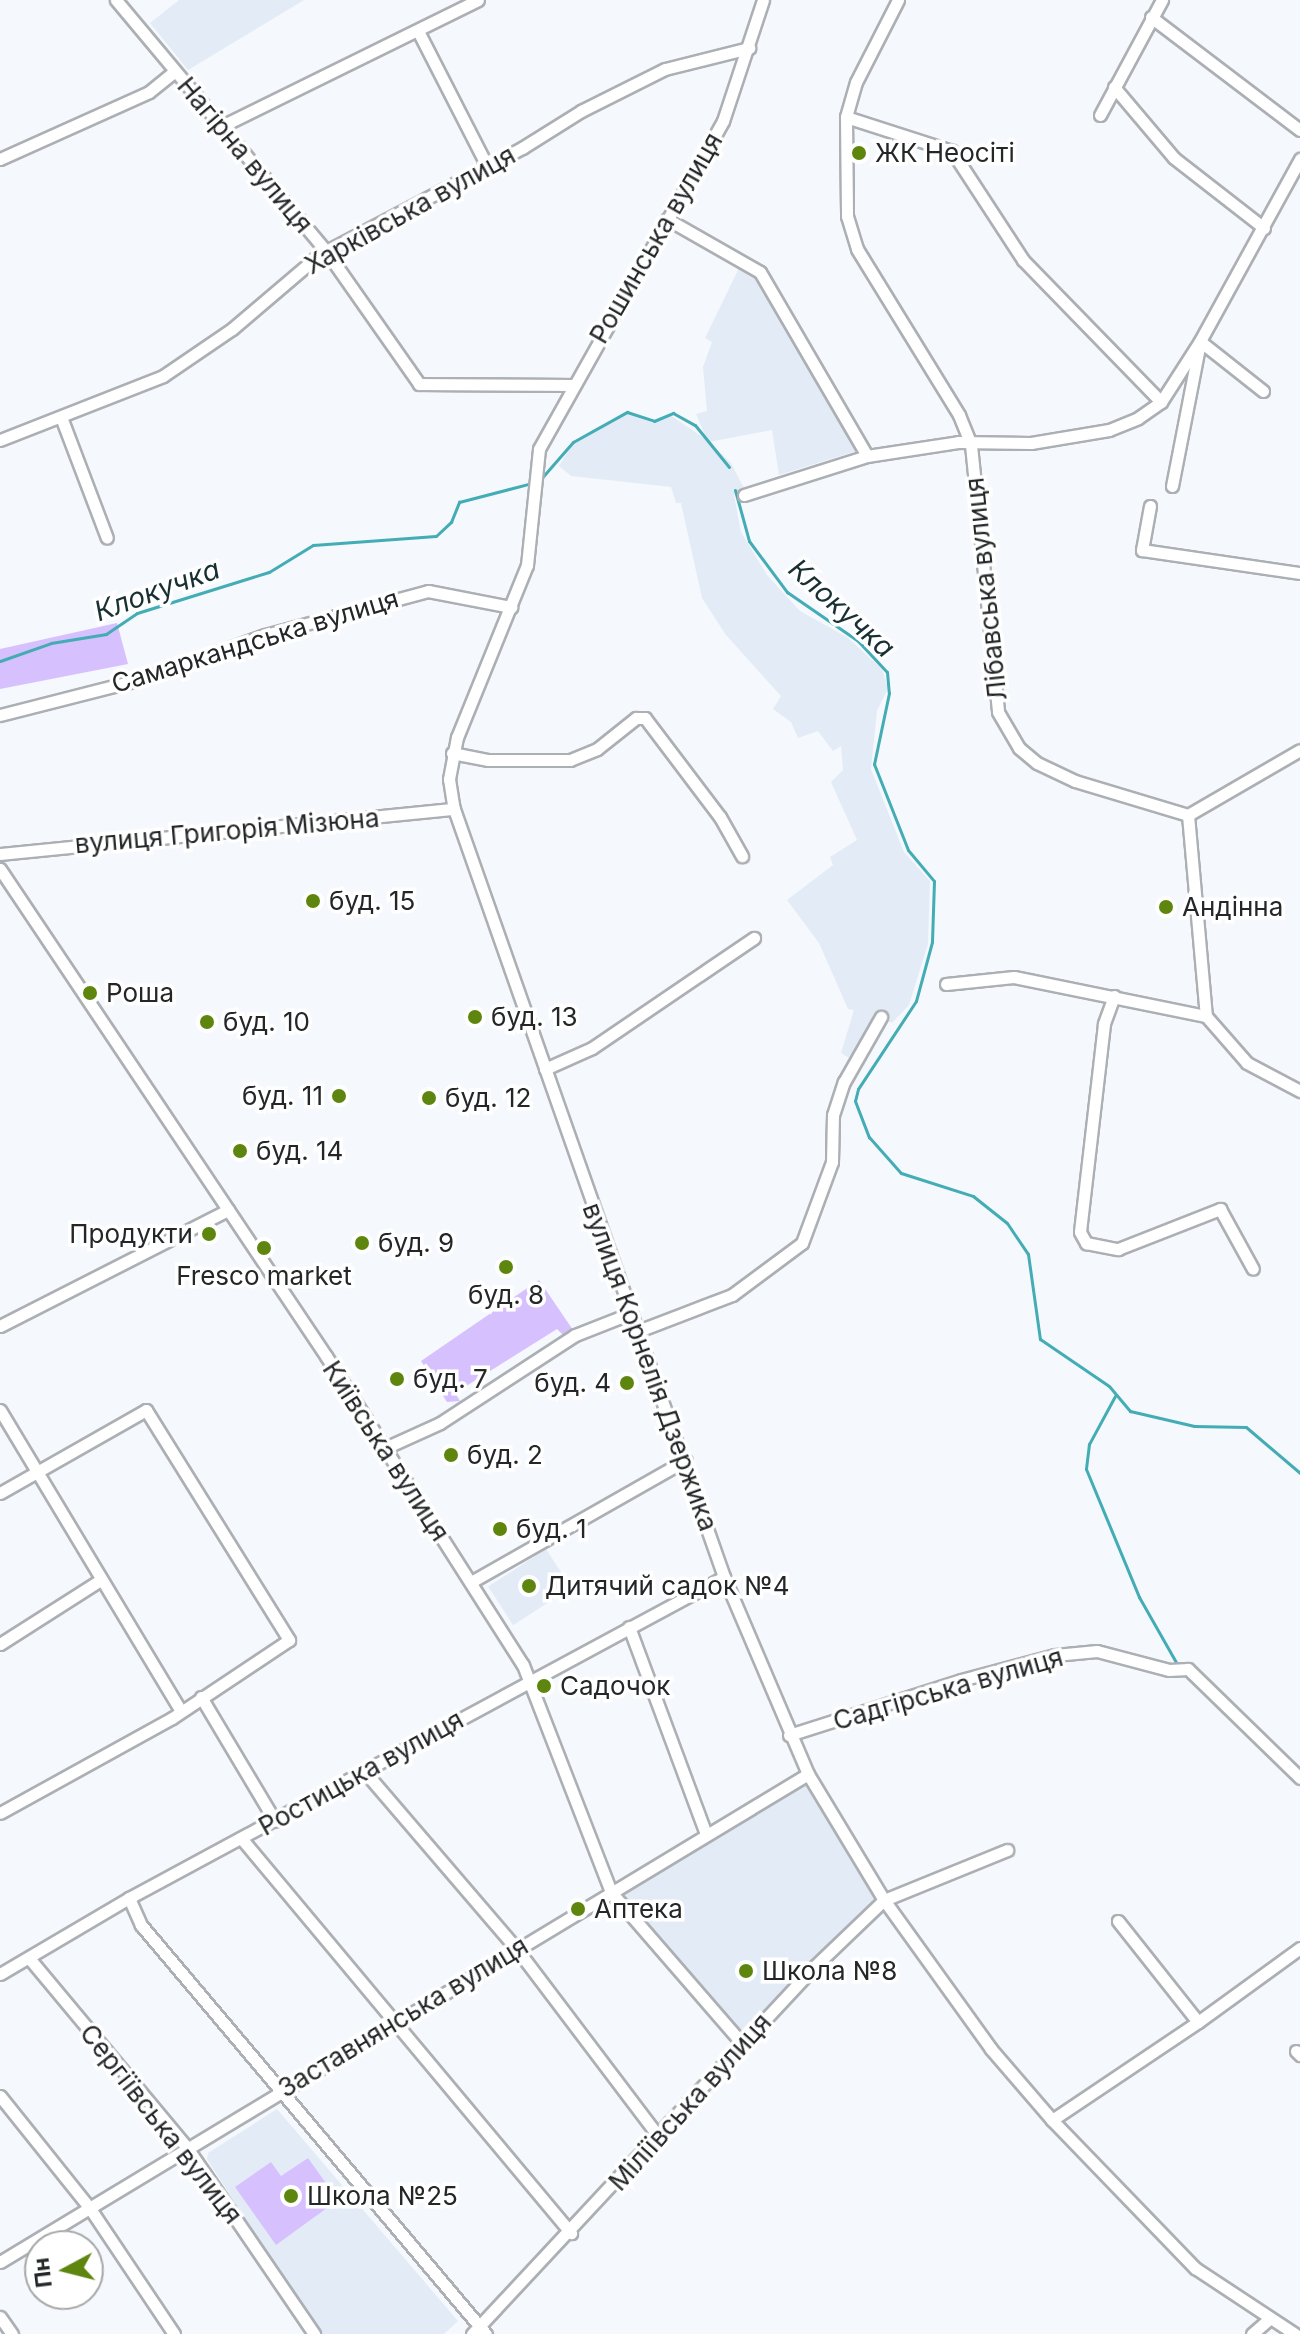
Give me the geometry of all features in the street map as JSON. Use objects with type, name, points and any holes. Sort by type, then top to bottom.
[{"type":"street","name":"Нагірна вулиця","points":[[116,0],[174,72],[224,125],[326,251],[419,384],[571,385]]},
{"type":"street","name":"Рошинська вулиця","points":[[534,469],[571,385],[723,121],[763,0]]},
{"type":"street","name":"Лібавська вулиця","points":[[898,0],[856,82],[846,117],[847,216],[857,249],[959,415],[971,445],[998,712],[1003,726],[1037,763],[1075,781],[1188,815]]},
{"type":"street","points":[[1100,115],[1162,0]]},
{"type":"street","points":[[224,125],[474,2]]},
{"type":"street","points":[[1151,17],[1300,130]]},
{"type":"street","points":[[418,31],[486,164]]},
{"type":"street","name":"Харківська вулиця","points":[[0,440],[163,376],[198,355],[326,251],[665,69],[749,48]]},
{"type":"street","points":[[0,159],[149,92],[174,72]]},
{"type":"street","points":[[1114,87],[1174,158],[1264,228]]},
{"type":"street","points":[[846,117],[952,151],[1023,260],[1161,402]]},
{"type":"street","points":[[744,495],[867,456],[971,445],[1031,443],[1109,430],[1161,402],[1200,341],[1300,159]]},
{"type":"street","points":[[667,219],[760,272],[867,456]]},
{"type":"street","points":[[1200,341],[1263,391]]},
{"type":"street","points":[[1172,486],[1200,341]]},
{"type":"street","points":[[61,417],[107,538]]},
{"type":"street","name":"вулиця Корнелія Дзержика","points":[[534,469],[527,565],[452,753],[454,809],[631,1313],[686,1460],[724,1577],[808,1774],[884,1900],[991,2049],[1052,2120],[1195,2268],[1268,2320],[1295,2334]]},
{"type":"street","points":[[1150,506],[1142,550],[1300,573]]},
{"type":"street","name":"Самаркандська вулиця","points":[[0,715],[149,677],[265,635],[428,591],[511,607]]},
{"type":"street","points":[[452,753],[488,760],[570,760],[597,749],[636,718],[645,718],[720,817],[742,856]]},
{"type":"street","points":[[1300,750],[1188,815],[1206,1016],[1247,1063],[1300,1091]]},
{"type":"street","name":"вулиця Григорія Мізюна","points":[[0,854],[454,809]]},
{"type":"street","name":"Київська вулиця","points":[[0,869],[385,1448],[531,1680],[611,1892],[742,2043]]},
{"type":"street","points":[[545,1069],[592,1048],[754,938]]},
{"type":"street","points":[[946,984],[1014,977],[1206,1016]]},
{"type":"street","points":[[1114,996],[1104,1024],[1080,1232],[1086,1243],[1118,1249],[1220,1209],[1253,1269]]},
{"type":"street","points":[[638,1331],[732,1295],[802,1243],[832,1162],[833,1115],[844,1082],[881,1017]]},
{"type":"street","points":[[0,1326],[228,1210]]},
{"type":"street","points":[[385,1448],[440,1423],[575,1335],[631,1313]]},
{"type":"street","points":[[0,1410],[99,1581],[180,1710]]},
{"type":"street","points":[[0,1493],[38,1474],[138,1413],[152,1415],[289,1640],[180,1710],[0,1813]]},
{"type":"street","points":[[471,1582],[686,1460]]},
{"type":"street","name":"Ростицька вулиця","points":[[0,1974],[129,1898],[724,1577]]},
{"type":"street","points":[[0,1644],[99,1581]]},
{"type":"street","points":[[629,1627],[706,1834]]},
{"type":"street","name":"Садгірська вулиця","points":[[789,1735],[972,1677],[1055,1655],[1097,1651],[1169,1670],[1188,1669],[1300,1778]]},
{"type":"street","points":[[201,1697],[275,1821]]},
{"type":"street","points":[[365,1772],[516,1948],[658,2136]]},
{"type":"street","name":"Заставнянська вулиця","points":[[0,2262],[396,2020],[808,1774]]},
{"type":"street","points":[[241,1838],[571,2233]]},
{"type":"street","name":"Міліївська вулиця","points":[[479,2331],[742,2043],[884,1900],[1007,1850]]},
{"type":"street","points":[[129,1898],[141,1925],[479,2331]]},
{"type":"street","points":[[1118,1921],[1198,2022]]},
{"type":"street","points":[[1052,2120],[1198,2022],[1300,1948]]},
{"type":"street","name":"Сергіївська вулиця","points":[[29,1958],[188,2149],[314,2334]]},
{"type":"street","points":[[0,2096],[89,2207],[174,2334]]},
{"type":"street","points":[[0,2317],[12,2334]]},
{"type":"street","points":[[1252,2334],[1268,2320]]},
{"type":"shaded area","points":[[179,0],[304,0],[188,70],[150,23]]},
{"type":"shaded area","points":[[740,266],[752,272],[763,289],[856,451],[779,475],[772,430],[709,442],[731,463],[745,490],[734,495],[741,532],[767,575],[800,611],[847,637],[882,669],[888,688],[877,711],[871,769],[904,852],[930,881],[928,944],[909,1005],[892,1023],[876,1014],[851,1059],[841,1053],[854,1010],[848,1009],[819,943],[787,900],[833,865],[830,857],[857,840],[831,782],[843,770],[841,746],[833,751],[818,731],[798,738],[791,722],[773,709],[781,696],[726,635],[702,598],[681,503],[676,503],[671,487],[571,476],[559,466],[572,445],[595,428],[628,414],[653,423],[670,415],[707,440],[696,414],[707,411],[703,367],[712,342],[705,338]]},
{"type":"shaded area","points":[[117,623],[128,664],[0,689],[0,649]]},
{"type":"shaded area","points":[[539,1280],[573,1330],[564,1336],[557,1329],[455,1393],[460,1401],[447,1402],[421,1361]]},
{"type":"shaded area","name":"Дитячий садок №4","points":[[546,1549],[571,1588],[513,1625],[488,1587]]},
{"type":"shaded area","name":"Школа №8","points":[[808,1776],[883,1899],[742,2043],[612,1892]]},
{"type":"shaded area","name":"Школа №25","points":[[277,2109],[458,2321],[444,2334],[319,2334],[207,2159],[208,2153]]},
{"type":"shaded area","points":[[308,2158],[338,2200],[276,2245],[235,2187],[271,2162],[281,2176]]},
{"type":"waterway","name":"Клокучка","points":[[539,481],[573,442],[627,412],[654,421],[673,413],[695,425],[729,467]]},
{"type":"waterway","name":"Клокучка","points":[[0,661],[51,643],[106,634],[137,613],[269,572],[313,545],[436,536],[451,522],[459,502],[532,483]]},
{"type":"waterway","name":"Клокучка","points":[[735,490],[749,541],[787,592],[858,641],[887,672],[889,693],[874,764],[908,850],[934,881],[932,942],[916,1001],[858,1089],[855,1101],[869,1137],[901,1173],[973,1196],[1007,1223],[1028,1254],[1040,1339],[1109,1386],[1130,1411],[1194,1426],[1246,1427],[1300,1473]]},
{"type":"waterway","points":[[1115,1396],[1089,1444],[1086,1469],[1139,1597],[1176,1662]]},
{"type":"place","name":"ЖК Неосіті","points":[[859,153]]},
{"type":"place","name":"буд. 15","points":[[313,901]]},
{"type":"place","name":"Андінна","points":[[1166,907]]},
{"type":"place","name":"Роша","points":[[90,993]]},
{"type":"place","name":"буд. 13","points":[[475,1017]]},
{"type":"place","name":"буд. 10","points":[[207,1022]]},
{"type":"place","name":"буд. 11","points":[[339,1096]]},
{"type":"place","name":"буд. 12","points":[[429,1098]]},
{"type":"place","name":"буд. 14","points":[[240,1151]]},
{"type":"place","name":"Продукти","points":[[209,1234]]},
{"type":"place","name":"буд. 9","points":[[362,1243]]},
{"type":"place","name":"Fresco market","points":[[264,1248]]},
{"type":"place","name":"буд. 8","points":[[506,1267]]},
{"type":"place","name":"буд. 7","points":[[397,1379]]},
{"type":"place","name":"буд. 4","points":[[627,1383]]},
{"type":"place","name":"буд. 2","points":[[451,1455]]},
{"type":"place","name":"буд. 1","points":[[500,1529]]},
{"type":"place","name":"Дитячий садок №4","points":[[529,1586]]},
{"type":"place","name":"Садочок","points":[[544,1686]]},
{"type":"place","name":"Аптека","points":[[578,1909]]},
{"type":"place","name":"Школа №8","points":[[746,1971]]},
{"type":"place","name":"Школа №25","points":[[291,2196]]}]
